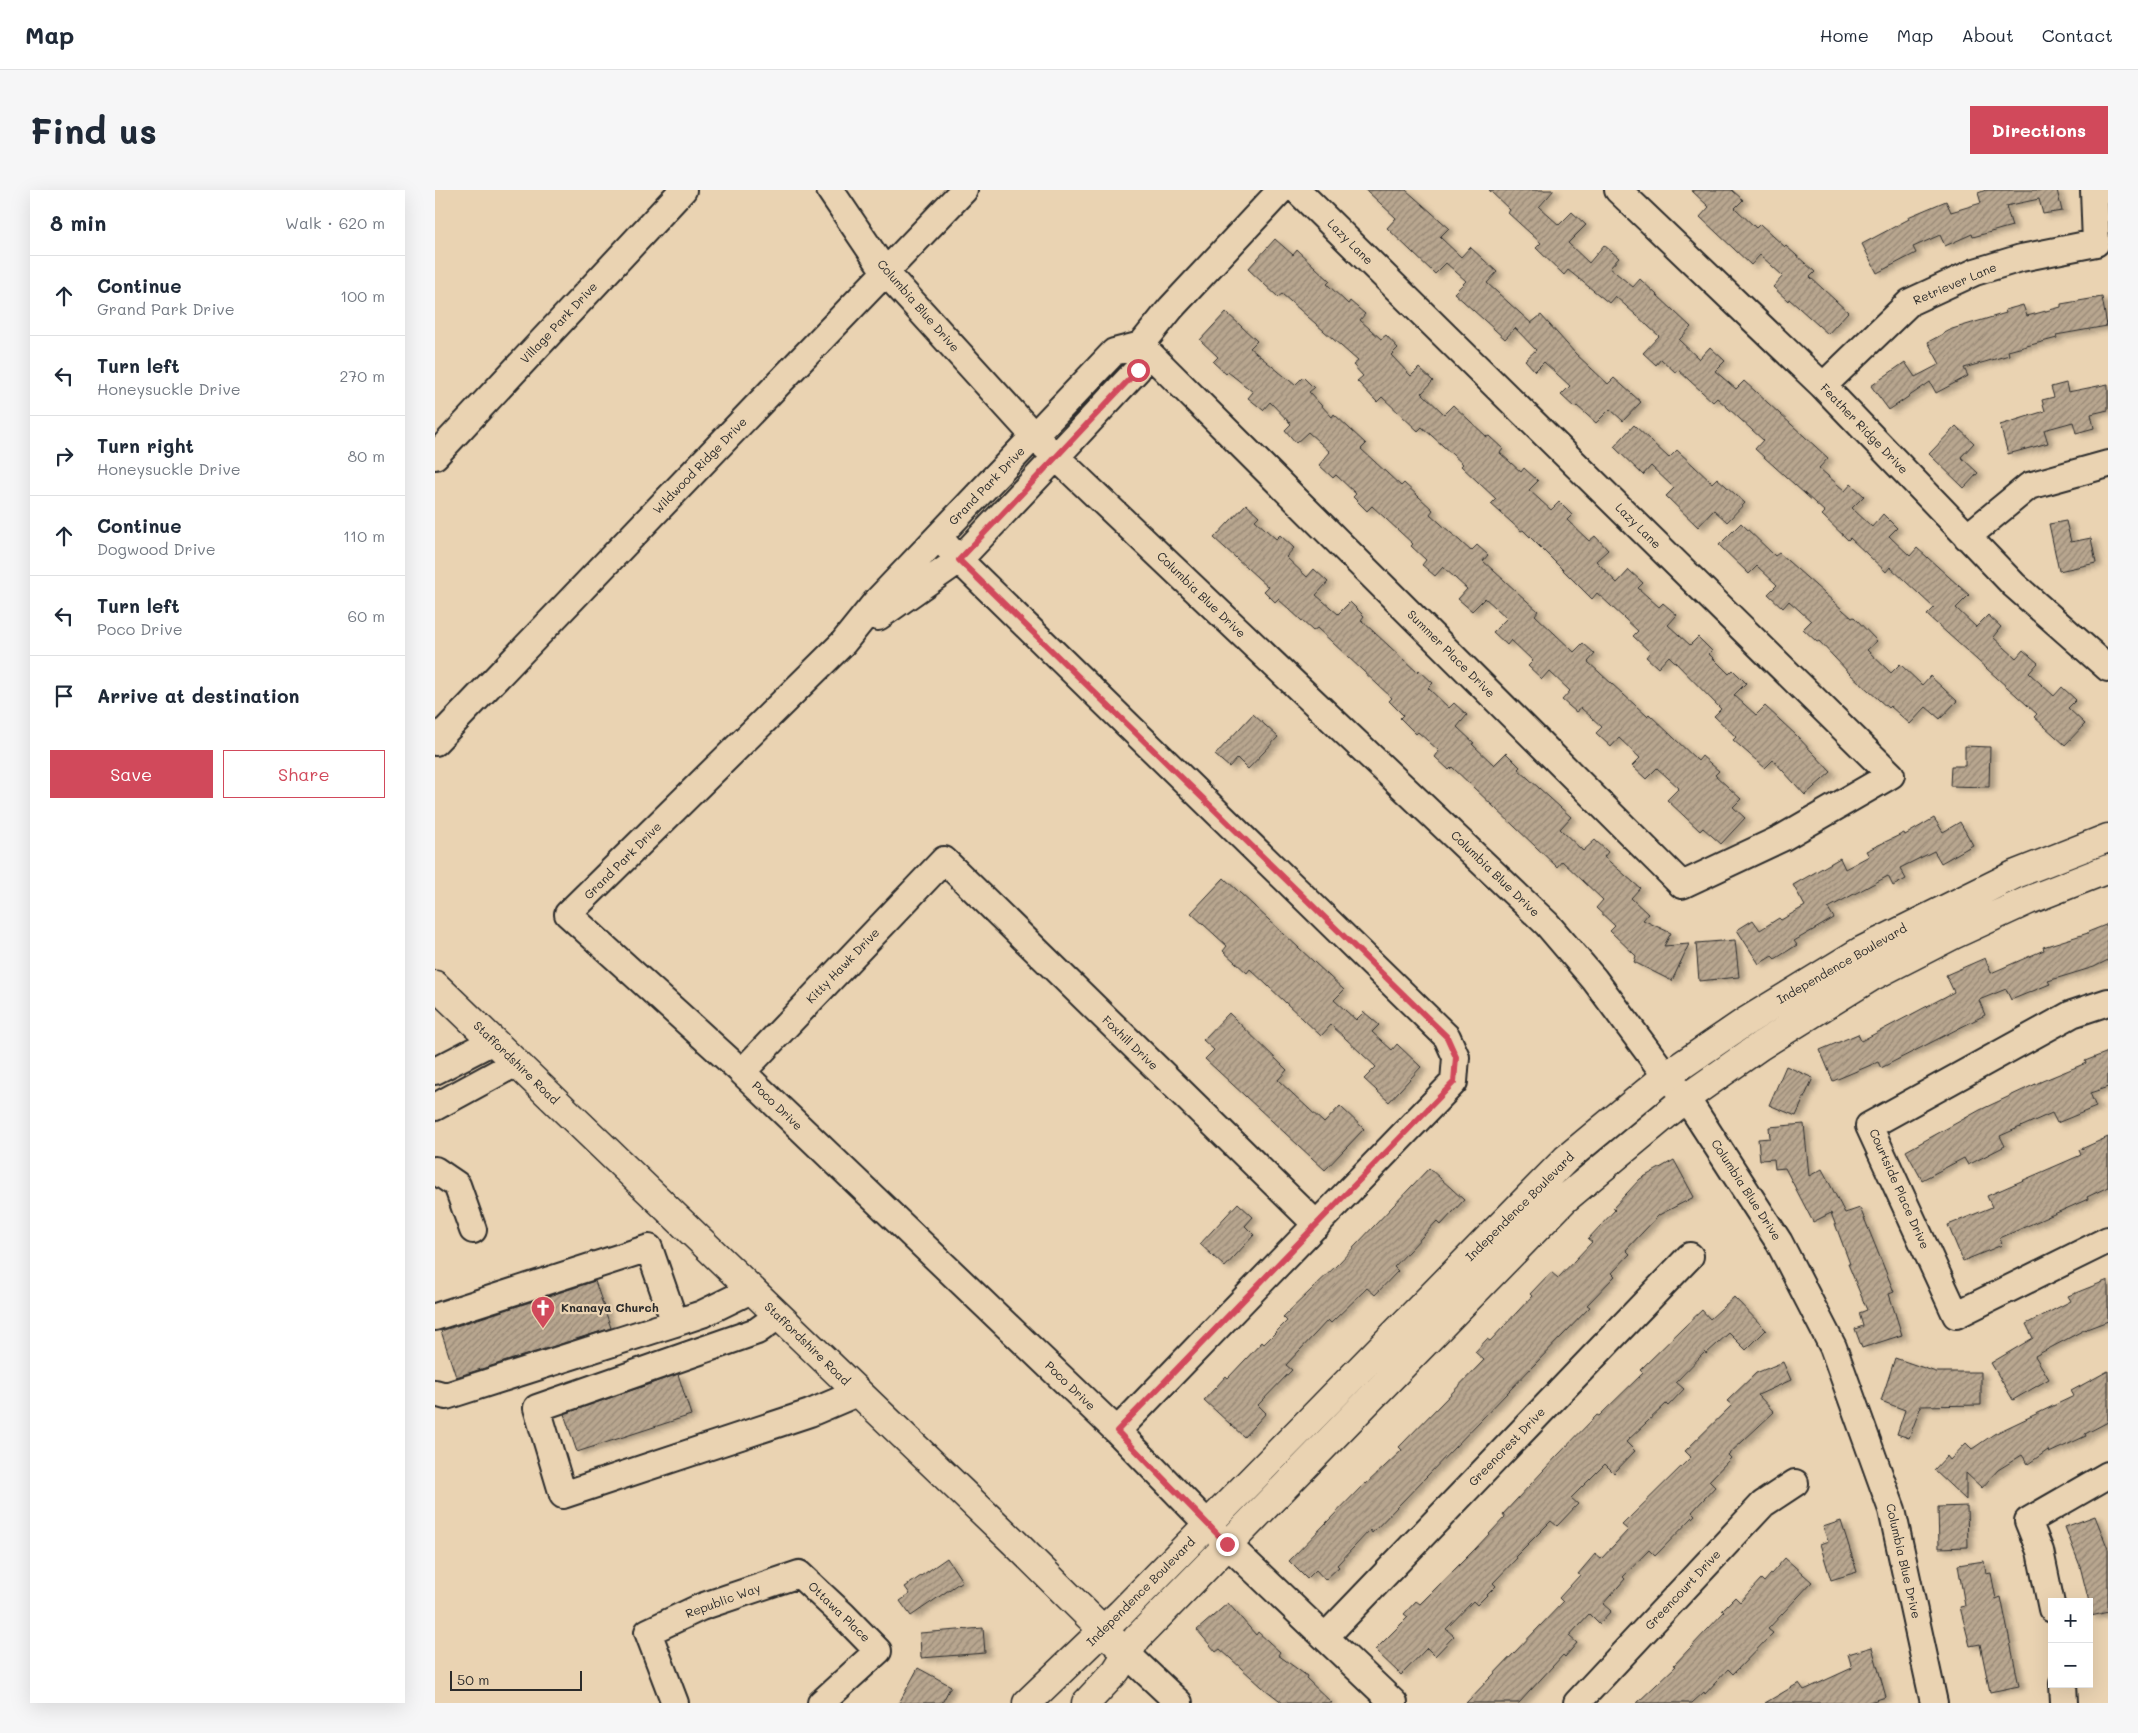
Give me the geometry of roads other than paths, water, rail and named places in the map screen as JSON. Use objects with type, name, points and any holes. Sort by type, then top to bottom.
[{"type":"main road","name":"Independence Boulevard","points":[[1027,1703],[1103,1631],[1567,1159],[1666,1076],[1796,989],[1861,951],[1940,910],[2016,874],[2108,838]]},
{"type":"main road","name":"Independence Boulevard","points":[[1086,1703],[1116,1671],[1137,1638],[1565,1199],[1686,1098],[1816,1010],[1871,977],[1953,934],[2029,900],[2108,870]]},
{"type":"main road","points":[[1940,910],[1953,934]]},
{"type":"main road","name":"Staffordshire Road","points":[[435,985],[1014,1542],[1127,1654]]},
{"type":"main road","points":[[1428,1299],[1447,1318]]},
{"type":"street","name":"Village Park Drive","points":[[435,456],[683,190]]},
{"type":"street","name":"Columbia Blue Drive","points":[[830,190],[886,273],[1035,436],[1547,924],[1594,979],[1666,1076],[1686,1098],[1779,1242],[1833,1347],[1892,1510],[1934,1703]]},
{"type":"street","name":"Wildwood Ridge Drive","points":[[435,742],[964,190]]},
{"type":"street","points":[[1141,345],[1171,308],[1281,190]]},
{"type":"street","name":"Lazy Lane","points":[[1297,190],[1891,775],[1782,838]]},
{"type":"street","name":"Feather Ridge Drive","points":[[1618,190],[1823,386],[2015,585],[2108,668]]},
{"type":"street","name":"Retriever Lane","points":[[1823,386],[1910,302],[1975,272],[2021,258],[2096,243],[2094,190]]},
{"type":"street","name":"Grand Park Drive","points":[[742,1072],[569,914],[843,643],[877,602],[1114,352],[1141,345],[1138,370],[959,560],[843,643]]},
{"type":"street","name":"Summer Place Drive","points":[[1141,345],[1682,885],[1782,838]]},
{"type":"street","points":[[1967,537],[2029,486],[2108,464]]},
{"type":"street","points":[[939,537],[959,560],[1447,1037],[1456,1057],[1454,1082],[1117,1431]]},
{"type":"street","name":"Foxhill Drive","points":[[943,860],[1317,1225]]},
{"type":"street","name":"Kitty Hawk Drive","points":[[742,1072],[943,860]]},
{"type":"street","name":"Courtside Place Drive","points":[[2108,1002],[2071,1014],[1869,1126],[1956,1315],[2108,1240]]},
{"type":"street","points":[[435,1071],[493,1042]]},
{"type":"street","points":[[435,1107],[516,1063]]},
{"type":"street","name":"Poco Drive","points":[[742,1072],[1117,1431],[1227,1544],[1394,1703]]},
{"type":"street","points":[[435,1170],[457,1185],[473,1230]]},
{"type":"street","points":[[435,1317],[649,1248],[675,1323]]},
{"type":"street","name":"Greencrest Drive","points":[[1325,1637],[1690,1256]]},
{"type":"street","points":[[435,1393],[446,1396],[675,1323],[702,1314],[751,1290]]},
{"type":"street","points":[[778,1316],[757,1332],[537,1408],[563,1495],[810,1413],[857,1393]]},
{"type":"street","points":[[2050,1598],[2040,1551],[2027,1521],[2108,1475]]},
{"type":"street","name":"Greencourt Drive","points":[[1577,1703],[1763,1504],[1795,1483]]},
{"type":"street","name":"Republic Way","points":[[675,1703],[648,1632],[701,1607],[799,1574]]},
{"type":"street","name":"Ottawa Place","points":[[799,1574],[878,1651],[821,1703]]},
{"type":"street","name":"Staffordshire Road","points":[[1127,1654],[1179,1703]]},
{"type":"street","points":[[2063,1688],[2064,1703]]},
{"type":"place","name":"Knanaya Church","points":[[543,1329]]}]
